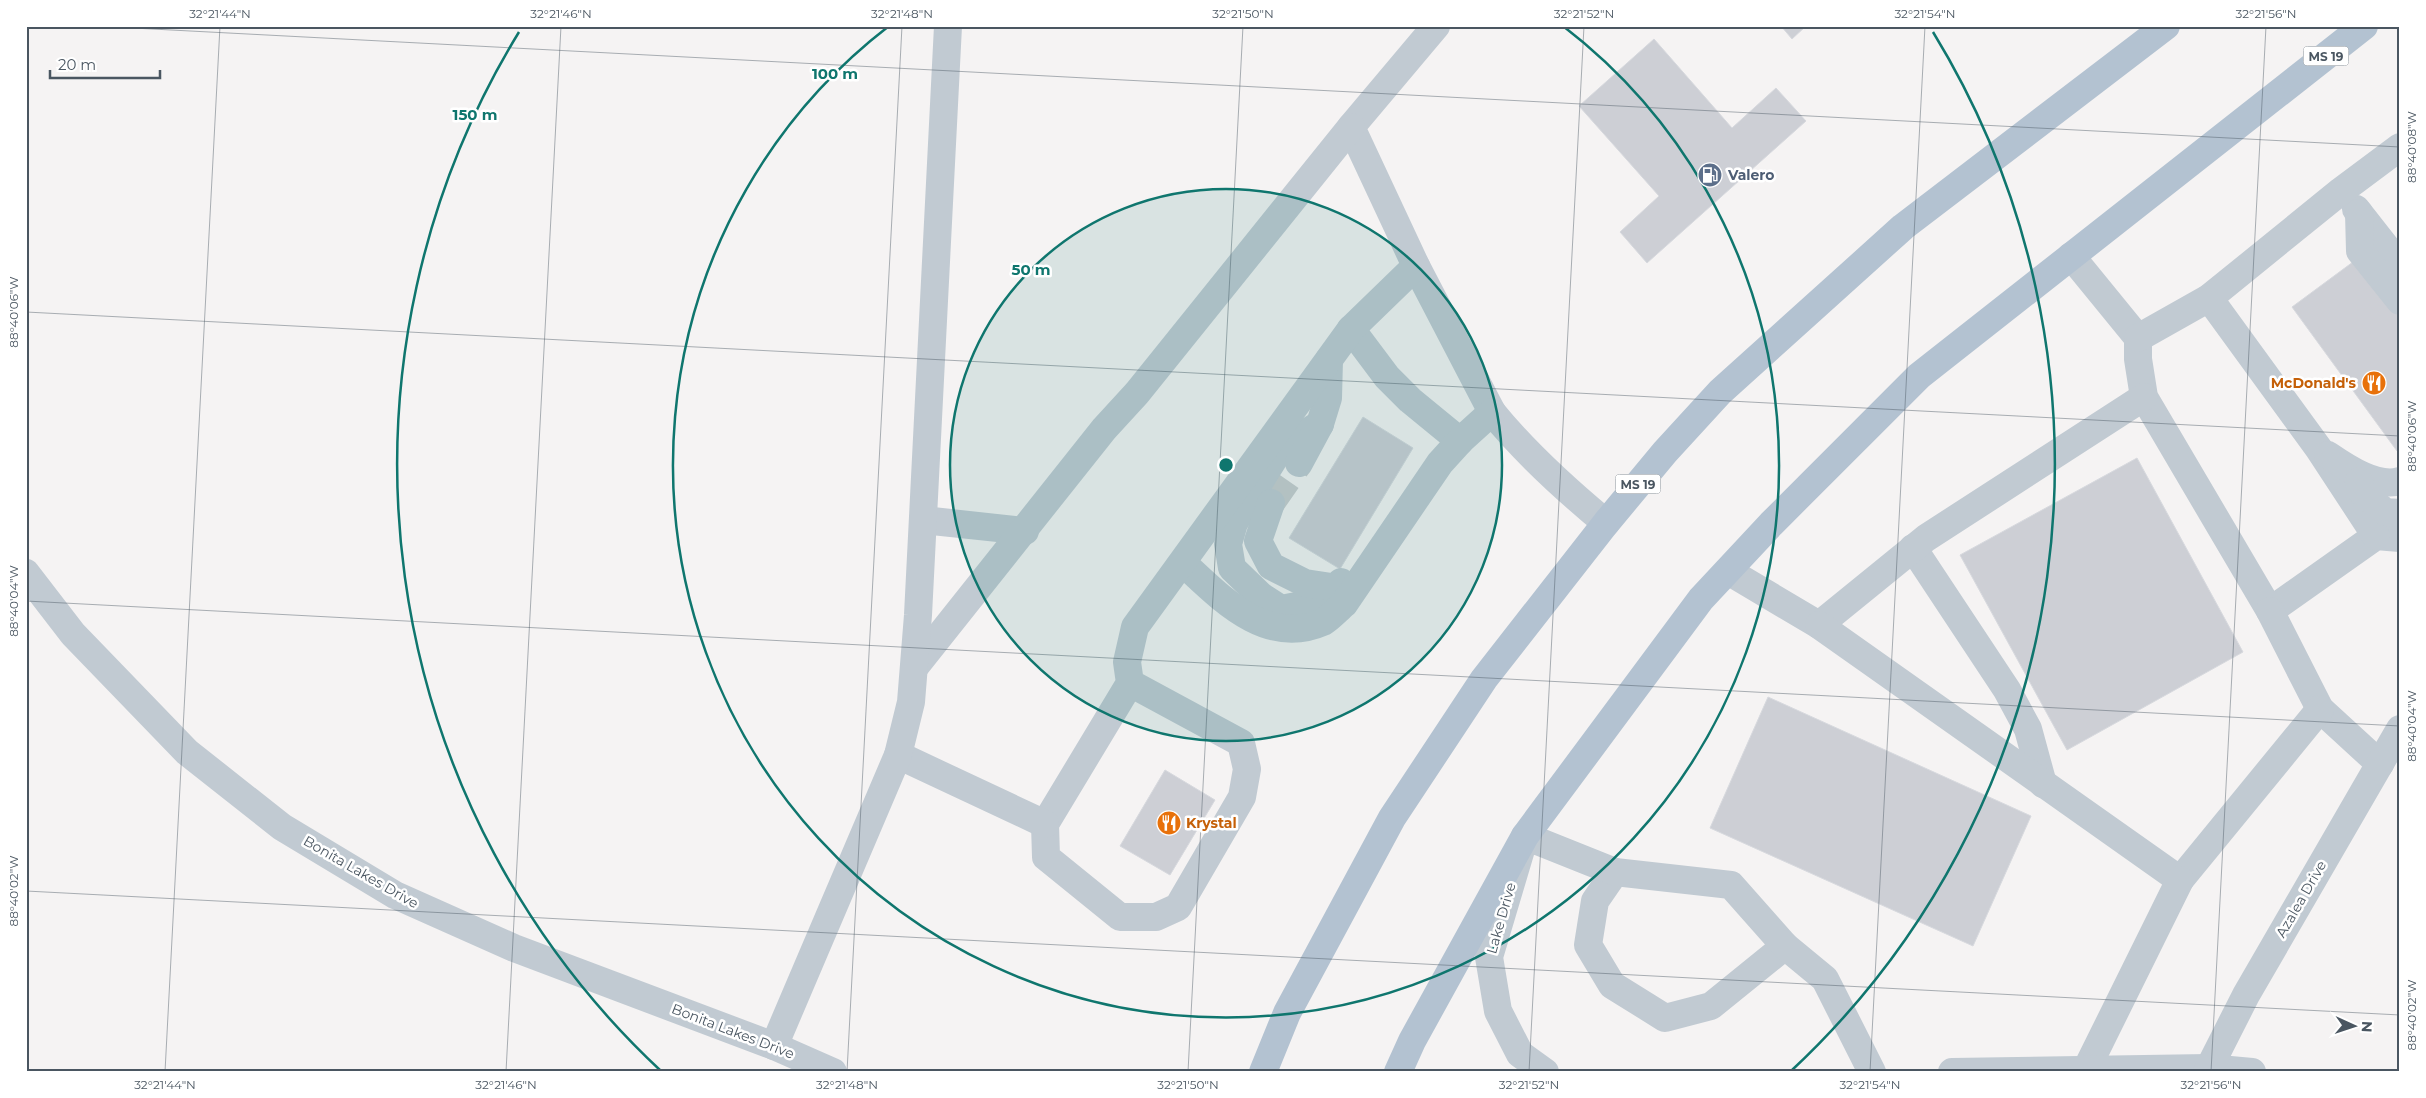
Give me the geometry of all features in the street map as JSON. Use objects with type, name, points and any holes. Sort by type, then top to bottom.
[{"type":"main road","name":"MS 19","points":[[1263,1072],[1287,1013],[1392,818],[1484,679],[1606,523],[1665,452],[1720,392],[1903,227],[2166,26]]},
{"type":"main road","name":"MS 19","points":[[1398,1072],[1412,1041],[1525,836],[1702,600],[1728,571],[1919,376],[2364,26]]},
{"type":"street","points":[[774,1046],[898,755],[911,702],[934,321],[948,26]]},
{"type":"street","points":[[914,668],[1104,429],[1137,393],[1436,26]]},
{"type":"street","points":[[1351,128],[1416,266],[1492,412],[1508,432],[1562,487],[1606,523]]},
{"type":"street","points":[[2138,338],[2209,298],[2342,191],[2400,148]]},
{"type":"street","points":[[2342,191],[2400,264]]},
{"type":"street","points":[[2359,212],[2360,251],[2400,301]]},
{"type":"street","points":[[2071,256],[2138,338],[2138,359],[2144,397],[2270,611],[2320,710],[2380,764]]},
{"type":"street","points":[[1130,683],[1241,743],[1247,769],[1242,797],[1178,908],[1156,917],[1120,917],[1046,857],[1045,824],[1130,683],[1128,662],[1135,627],[1351,329],[1416,266]]},
{"type":"street","points":[[2209,298],[2319,449],[2388,537],[2270,611]]},
{"type":"street","points":[[1351,329],[1387,377],[1410,400],[1460,441]]},
{"type":"street","points":[[1299,463],[1320,424],[1328,398],[1329,360]]},
{"type":"street","points":[[1819,625],[1913,548],[2144,397]]},
{"type":"street","points":[[1183,563],[1232,607],[1267,626],[1294,628],[1324,621],[1344,604],[1440,463],[1460,441],[1492,412]]},
{"type":"street","points":[[1320,424],[1280,449],[1234,523],[1228,544],[1232,568],[1261,596],[1281,609],[1312,602],[1338,588],[1411,481],[1440,463]]},
{"type":"street","points":[[2319,449],[2358,475],[2393,483],[2400,481]]},
{"type":"street","points":[[2358,475],[2361,491],[2385,512],[2400,512]]},
{"type":"street","points":[[1271,504],[1258,541],[1271,566],[1305,583],[1338,588]]},
{"type":"street","points":[[923,520],[1024,531]]},
{"type":"street","points":[[1913,548],[2007,690],[2028,728],[2044,784]]},
{"type":"street","points":[[1728,571],[1819,625],[2180,880]]},
{"type":"street","name":"Bonita Lakes Drive","points":[[26,573],[74,634],[187,752],[282,827],[396,895],[514,948],[774,1046],[833,1072]]},
{"type":"street","points":[[2086,1070],[2180,880],[2320,710]]},
{"type":"street","name":"Azalea Drive","points":[[2208,1070],[2246,995],[2400,729]]},
{"type":"street","points":[[898,755],[1045,824]]},
{"type":"street","points":[[1525,836],[1615,872],[1731,885],[1785,946],[1825,979],[1872,1072]]},
{"type":"street","name":"Lake Drive","points":[[1525,836],[1489,957],[1498,1011],[1520,1054],[1545,1072]]},
{"type":"street","points":[[1615,872],[1596,901],[1588,944],[1612,985],[1665,1018],[1712,1006],[1785,946]]},
{"type":"street","points":[[1952,1072],[2208,1070],[2252,1072]]},
{"type":"building","points":[[1781,26],[1806,26],[1792,39]]},
{"type":"building","points":[[1654,39],[1732,128],[1776,88],[1806,121],[1647,263],[1620,232],[1659,196],[1579,106]]},
{"type":"building","name":"McDonald's","points":[[2357,259],[2400,318],[2400,449],[2397,451],[2292,307]]},
{"type":"building","points":[[1363,417],[1413,448],[1340,569],[1289,538]]},
{"type":"building","points":[[2137,458],[2243,652],[2067,750],[1960,555]]},
{"type":"building","points":[[1768,697],[2031,816],[1973,946],[1710,828]]},
{"type":"building","points":[[1165,770],[1215,800],[1170,875],[1120,846]]},
{"type":"tunnel","points":[[1271,503],[1299,463]]},
{"type":"place","name":"Valero","points":[[1710,175]]},
{"type":"place","name":"McDonald's","points":[[2374,383]]},
{"type":"place","name":"Krystal","points":[[1169,823]]}]
